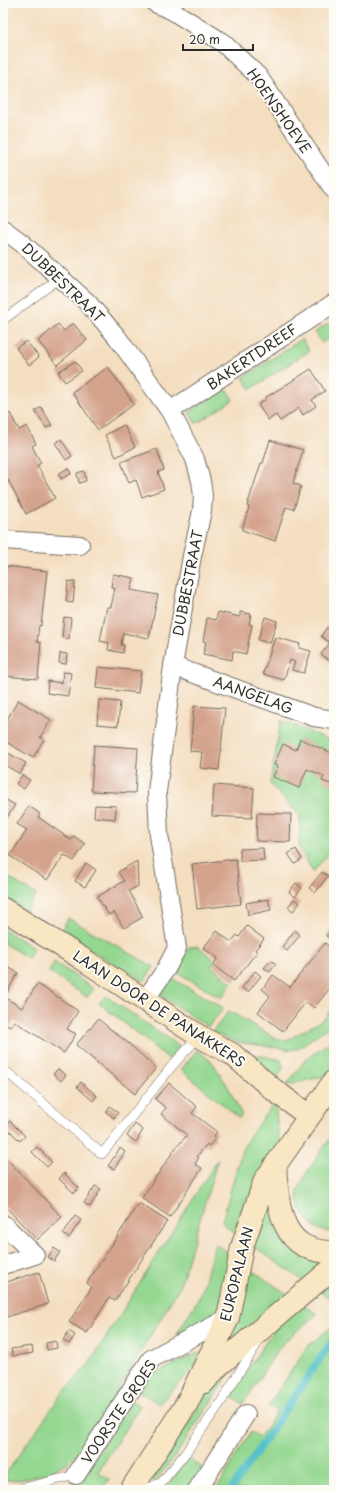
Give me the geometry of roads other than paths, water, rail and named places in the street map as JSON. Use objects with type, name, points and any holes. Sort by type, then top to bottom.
[{"type":"main road","name":"LAAN DOOR DE PANAKKERS","points":[[3,909],[81,958],[198,1036],[232,1054],[274,1090],[309,1116]]},
{"type":"main road","name":"EUROPALAAN","points":[[131,1490],[187,1403],[228,1318],[242,1247],[265,1180],[334,1081]]},
{"type":"main road","points":[[275,1165],[280,1210],[285,1227],[292,1236],[310,1249],[322,1252],[334,1252]]},
{"type":"main road","name":"EUROPALAAN","points":[[187,1403],[218,1366],[334,1267]]},
{"type":"street","name":"HOENSHOEVE","points":[[155,3],[171,10],[222,42],[258,76],[334,190]]},
{"type":"street","name":"DUBBESTRAAT","points":[[3,228],[23,244],[88,303],[117,337],[170,411],[195,459],[201,481],[203,496],[202,511],[192,556],[173,666],[157,792],[159,835],[177,948],[166,969],[145,1000]]},
{"type":"street","name":"BAKERTDREEF","points":[[170,411],[334,303]]},
{"type":"street","points":[[3,540],[80,545]]},
{"type":"street","name":"AANGELAG","points":[[173,666],[314,717],[334,720]]},
{"type":"street","points":[[3,1224],[35,1255],[3,1265]]},
{"type":"street","name":"VOORSTE GROES","points":[[76,1475],[151,1359],[228,1318]]},
{"type":"street","points":[[197,1490],[246,1414]]},
{"type":"lane","points":[[3,320],[60,278]]},
{"type":"lane","points":[[8,1073],[102,1154],[172,1066],[198,1036]]},
{"type":"lane","name":"EUROPALAAN","points":[[144,1490],[161,1483],[184,1455],[221,1402],[273,1319]]},
{"type":"lane","points":[[16,1490],[76,1475]]},
{"type":"waterway","points":[[231,1490],[334,1338]]}]
